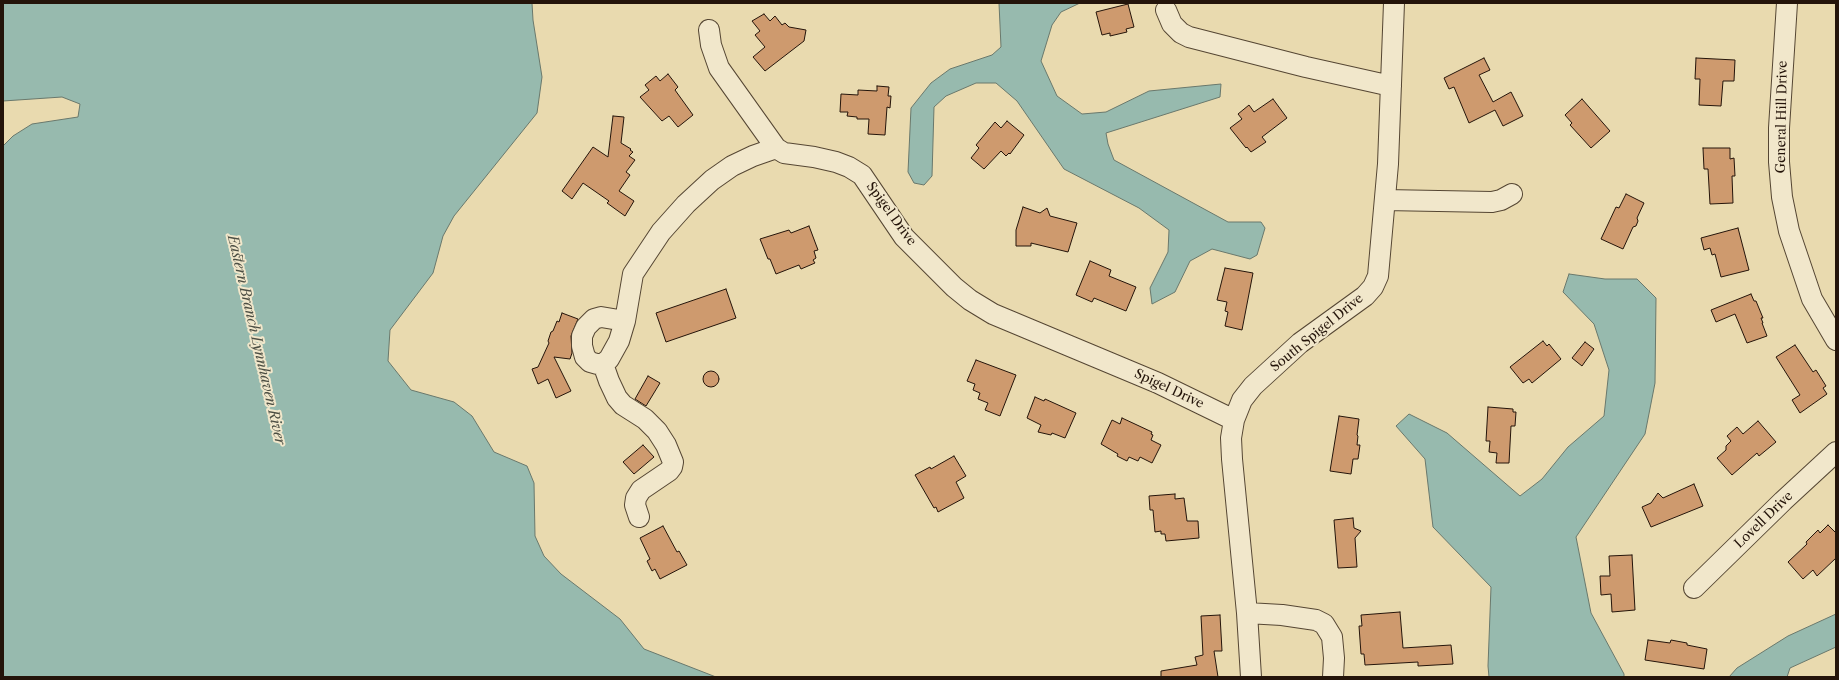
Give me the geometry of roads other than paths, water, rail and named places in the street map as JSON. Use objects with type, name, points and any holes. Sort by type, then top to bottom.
[{"type":"street","name":"South Spigel Drive","points":[[1251,677],[1247,613],[1232,459],[1231,438],[1234,420],[1242,400],[1253,386],[1300,343],[1364,296],[1373,287],[1378,276],[1385,200],[1394,3]]},
{"type":"street","name":"General Hill Drive","points":[[1787,3],[1779,128],[1779,162],[1782,197],[1789,231],[1812,299],[1836,340]]},
{"type":"street","points":[[1166,10],[1172,24],[1181,33],[1189,37],[1306,67],[1391,86]]},
{"type":"street","points":[[624,321],[601,317],[594,319],[586,327],[582,336],[582,346],[585,357],[590,362],[603,364],[609,359],[619,341],[624,321],[633,274],[661,232],[686,204],[712,180],[732,166],[753,156],[776,148],[718,68],[711,45],[709,30]]},
{"type":"street","name":"Spigel Drive","points":[[776,148],[784,153],[836,162],[850,167],[862,175],[904,237],[954,287],[970,300],[993,314],[1158,383],[1234,420]]},
{"type":"street","points":[[1385,200],[1492,202],[1501,200],[1512,194]]},
{"type":"street","points":[[603,364],[608,381],[617,398],[623,405],[645,419],[657,431],[666,445],[673,462],[669,471],[641,490],[636,498],[635,505],[639,517]]},
{"type":"street","name":"Lovell Drive","points":[[1694,588],[1783,501],[1836,452]]},
{"type":"street","points":[[1247,613],[1282,615],[1316,620],[1324,624],[1332,637],[1334,658],[1333,677]]},
{"type":"water","name":"Eastern Branch Lynnhaven River","points":[[3,3],[532,3],[533,20],[542,77],[537,113],[454,216],[443,236],[433,273],[390,330],[388,361],[411,390],[454,402],[472,416],[494,452],[527,466],[534,483],[535,536],[544,556],[561,574],[620,619],[644,649],[716,677],[3,677],[3,146],[13,136],[32,124],[78,117],[80,104],[62,97],[3,101]]},
{"type":"water","points":[[999,3],[1080,3],[1061,12],[1052,25],[1041,61],[1057,96],[1082,114],[1106,112],[1149,91],[1221,84],[1220,97],[1106,133],[1108,144],[1114,160],[1228,222],[1261,222],[1265,228],[1257,255],[1250,259],[1212,249],[1190,261],[1175,292],[1152,304],[1150,288],[1168,252],[1169,230],[1139,208],[1064,169],[1017,101],[996,83],[976,83],[946,96],[934,107],[932,176],[924,185],[914,183],[908,172],[911,108],[931,83],[950,69],[992,55],[1001,47]]},
{"type":"water","points":[[1569,274],[1605,279],[1637,279],[1656,298],[1655,383],[1645,434],[1576,537],[1591,613],[1624,674],[1624,677],[1489,677],[1488,666],[1491,587],[1433,527],[1425,459],[1396,426],[1409,414],[1447,433],[1520,496],[1542,479],[1568,447],[1604,416],[1609,370],[1594,324],[1563,292]]},
{"type":"water","points":[[1836,614],[1836,647],[1790,668],[1787,677],[1729,677],[1737,668],[1788,636]]}]
